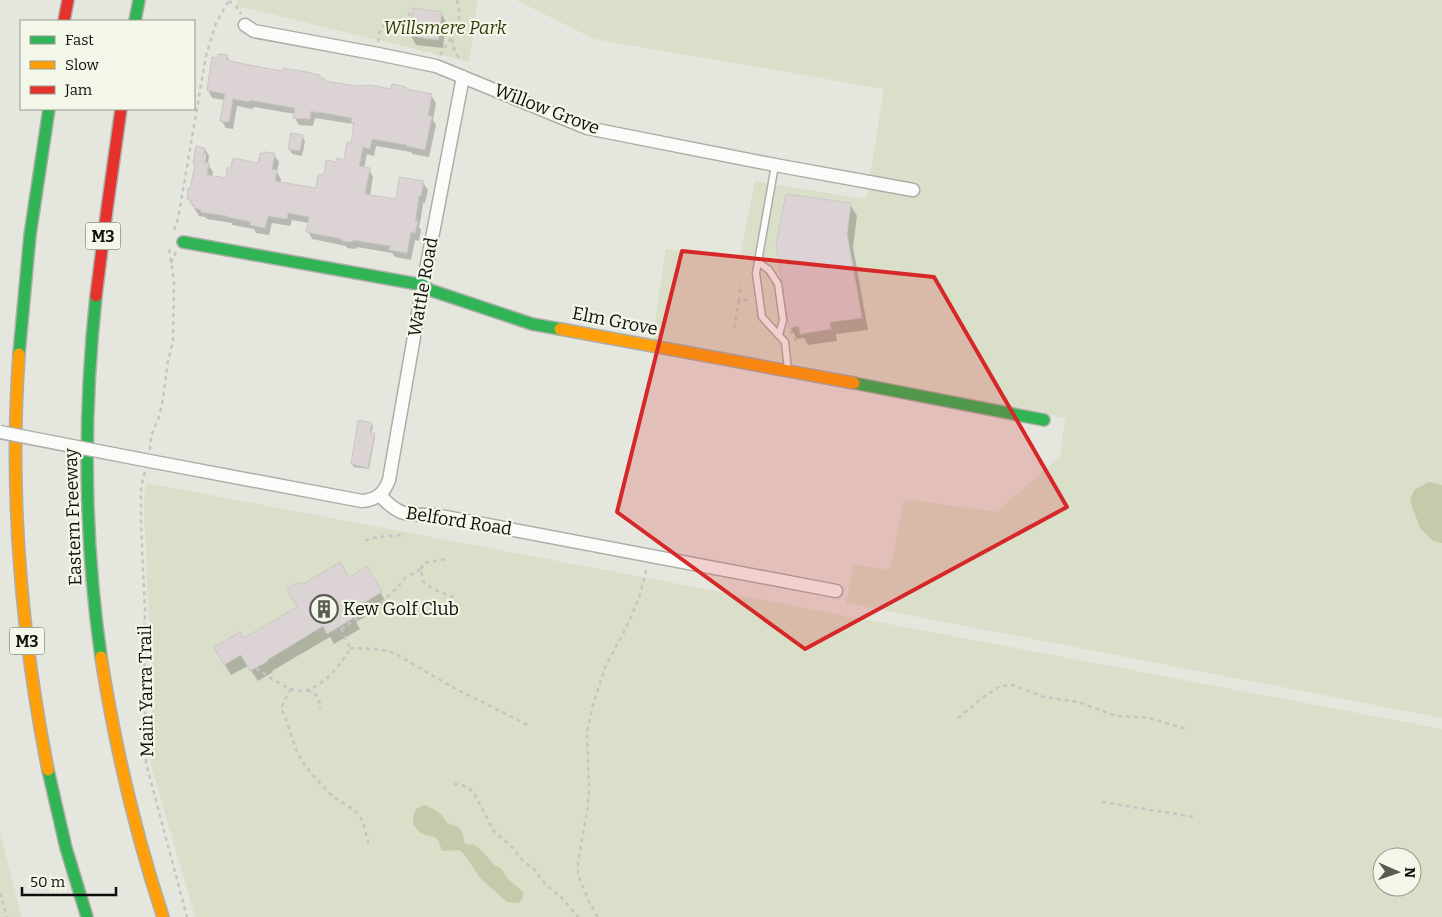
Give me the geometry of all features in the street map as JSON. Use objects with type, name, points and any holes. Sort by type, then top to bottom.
[{"type":"main road","points":[[64,20],[68,0]]},
{"type":"main road","points":[[135,20],[138,0]]},
{"type":"main road","name":"M3","points":[[49,110],[29,241],[22,316],[16,403],[16,502],[26,634],[35,699],[56,807],[87,917]]},
{"type":"main road","name":"Eastern Freeway","points":[[121,110],[107,207],[90,364],[88,513],[92,586],[101,658],[114,732],[127,794],[143,855],[163,917]]},
{"type":"main road","name":"Elm Grove","points":[[183,242],[423,285],[430,290],[532,324],[1044,420]]},
{"type":"street","name":"Willow Grove","points":[[245,25],[254,31],[436,66],[587,128],[913,190]]},
{"type":"street","name":"Wattle Road","points":[[380,495],[386,488],[389,480],[423,285],[463,77]]},
{"type":"street","points":[[0,432],[362,501],[371,500],[380,495]]},
{"type":"street","name":"Belford Road","points":[[380,495],[392,508],[411,515],[435,514],[836,591]]},
{"type":"lane","points":[[775,165],[756,273],[762,316],[785,342],[788,371]]},
{"type":"lane","points":[[758,262],[770,270],[778,284],[783,320],[779,335]]},
{"type":"path","points":[[436,66],[438,58],[454,33],[460,14],[457,0]]},
{"type":"path","points":[[229,1],[236,6],[245,25]]},
{"type":"path","points":[[378,54],[379,33],[384,26],[405,24],[410,13]]},
{"type":"path","points":[[452,38],[455,52],[462,60]]},
{"type":"path","points":[[739,301],[741,284]]},
{"type":"path","name":"Main Yarra Trail","points":[[144,459],[141,487],[141,524],[145,612],[146,763],[187,917]]},
{"type":"path","points":[[365,540],[402,535]]},
{"type":"path","points":[[598,917],[589,902],[578,875],[578,862],[588,807],[588,733],[593,705],[606,665],[625,630],[639,598],[649,556]]},
{"type":"path","points":[[256,668],[268,677],[291,689],[300,691],[310,689],[323,682],[346,658],[350,648],[340,628],[378,605],[405,578],[421,569],[424,563],[446,559]]},
{"type":"path","points":[[421,569],[423,580],[432,589],[453,597]]},
{"type":"path","points":[[350,648],[374,649],[398,656],[452,687],[528,725]]},
{"type":"path","points":[[958,718],[1000,686],[1013,685],[1053,699],[1090,705],[1116,716],[1149,718],[1186,728]]},
{"type":"path","points":[[291,689],[281,709],[300,758],[334,797],[356,812],[361,819],[368,844]]},
{"type":"path","points":[[306,690],[316,694],[320,710]]},
{"type":"path","points":[[454,784],[469,788],[474,793],[493,830],[514,849],[520,858],[534,869],[546,885],[561,897],[578,917]]},
{"type":"path","points":[[1102,802],[1194,816]]},
{"type":"path","points":[[0,893],[7,917]]},
{"type":"highlighted area","points":[[682,251],[934,277],[1067,507],[805,649],[617,512]]},
{"type":"green space","name":"Willsmere Park","points":[[237,0],[478,0],[469,62],[237,6]]},
{"type":"green space","points":[[516,0],[1442,0],[1442,718],[846,603],[853,564],[890,570],[904,499],[997,512],[1060,456],[1065,418],[812,367],[652,340],[666,249],[739,260],[755,181],[866,199],[884,89],[594,39]]},
{"type":"green space","name":"Kew Golf Club","points":[[147,483],[1442,729],[1442,917],[195,917],[151,765],[152,639],[148,605],[144,505]]},
{"type":"green space","points":[[0,831],[21,917],[0,917]]},
{"type":"shaded area","points":[[1429,482],[1442,485],[1442,543],[1433,541],[1420,528],[1410,501],[1414,490]]},
{"type":"shaded area","points":[[426,805],[441,814],[447,823],[461,830],[465,844],[475,845],[494,865],[502,869],[506,877],[523,892],[523,898],[519,903],[507,902],[480,878],[464,854],[459,850],[442,851],[438,840],[433,836],[418,831],[413,824],[414,814],[416,809]]},
{"type":"building","points":[[413,8],[442,12],[438,40],[410,36]]},
{"type":"building","points":[[218,54],[227,55],[227,60],[234,62],[276,70],[283,71],[283,68],[320,75],[320,78],[325,79],[325,81],[391,89],[392,84],[432,94],[428,116],[432,116],[425,150],[372,139],[370,149],[363,147],[359,166],[370,168],[365,194],[396,199],[399,177],[424,181],[421,196],[419,196],[415,221],[418,221],[415,233],[411,232],[407,253],[389,250],[390,246],[353,240],[352,242],[342,241],[342,239],[306,232],[309,217],[288,213],[287,219],[268,216],[265,228],[250,225],[251,222],[201,212],[201,210],[194,208],[191,200],[187,199],[195,164],[193,164],[196,146],[205,148],[203,162],[209,163],[207,175],[226,178],[227,168],[231,168],[233,158],[258,163],[260,153],[275,153],[272,169],[277,170],[275,181],[316,188],[318,175],[324,174],[326,160],[336,162],[337,158],[344,160],[347,142],[351,143],[354,123],[351,123],[352,118],[311,111],[310,119],[293,118],[295,108],[250,100],[249,102],[233,99],[229,122],[220,121],[225,94],[207,90],[212,57],[217,58]]},
{"type":"building","points":[[291,133],[303,135],[300,151],[288,149]]},
{"type":"building","points":[[786,194],[851,203],[847,234],[862,318],[830,322],[831,329],[800,334],[799,326],[789,328],[776,244]]},
{"type":"building","points":[[358,420],[372,423],[370,433],[375,433],[368,468],[351,464]]},
{"type":"building","name":"Kew Golf Club","points":[[340,562],[349,577],[367,566],[382,592],[351,610],[355,617],[327,634],[323,626],[250,671],[241,655],[224,665],[214,647],[240,632],[244,638],[297,607],[287,589],[299,582],[301,585]]},
{"type":"traffic: fast","points":[[135,20],[139,0]]},
{"type":"traffic: fast","points":[[19,354],[30,235],[49,110]]},
{"type":"traffic: fast","points":[[183,242],[423,285],[430,290],[532,324],[560,329]]},
{"type":"traffic: fast","points":[[96,296],[89,387],[87,477],[91,567],[101,657]]},
{"type":"traffic: fast","points":[[854,383],[1044,420]]},
{"type":"traffic: fast","points":[[48,770],[66,848],[87,917]]},
{"type":"traffic: slow","points":[[560,329],[854,383]]},
{"type":"traffic: slow","points":[[19,354],[16,406],[16,459],[20,563],[31,667],[48,770]]},
{"type":"traffic: slow","points":[[101,657],[127,789],[143,853],[163,917]]},
{"type":"traffic: jam","points":[[64,20],[68,0]]},
{"type":"traffic: jam","points":[[96,296],[121,110]]},
{"type":"place","name":"Kew Golf Club","points":[[324,609]]}]
